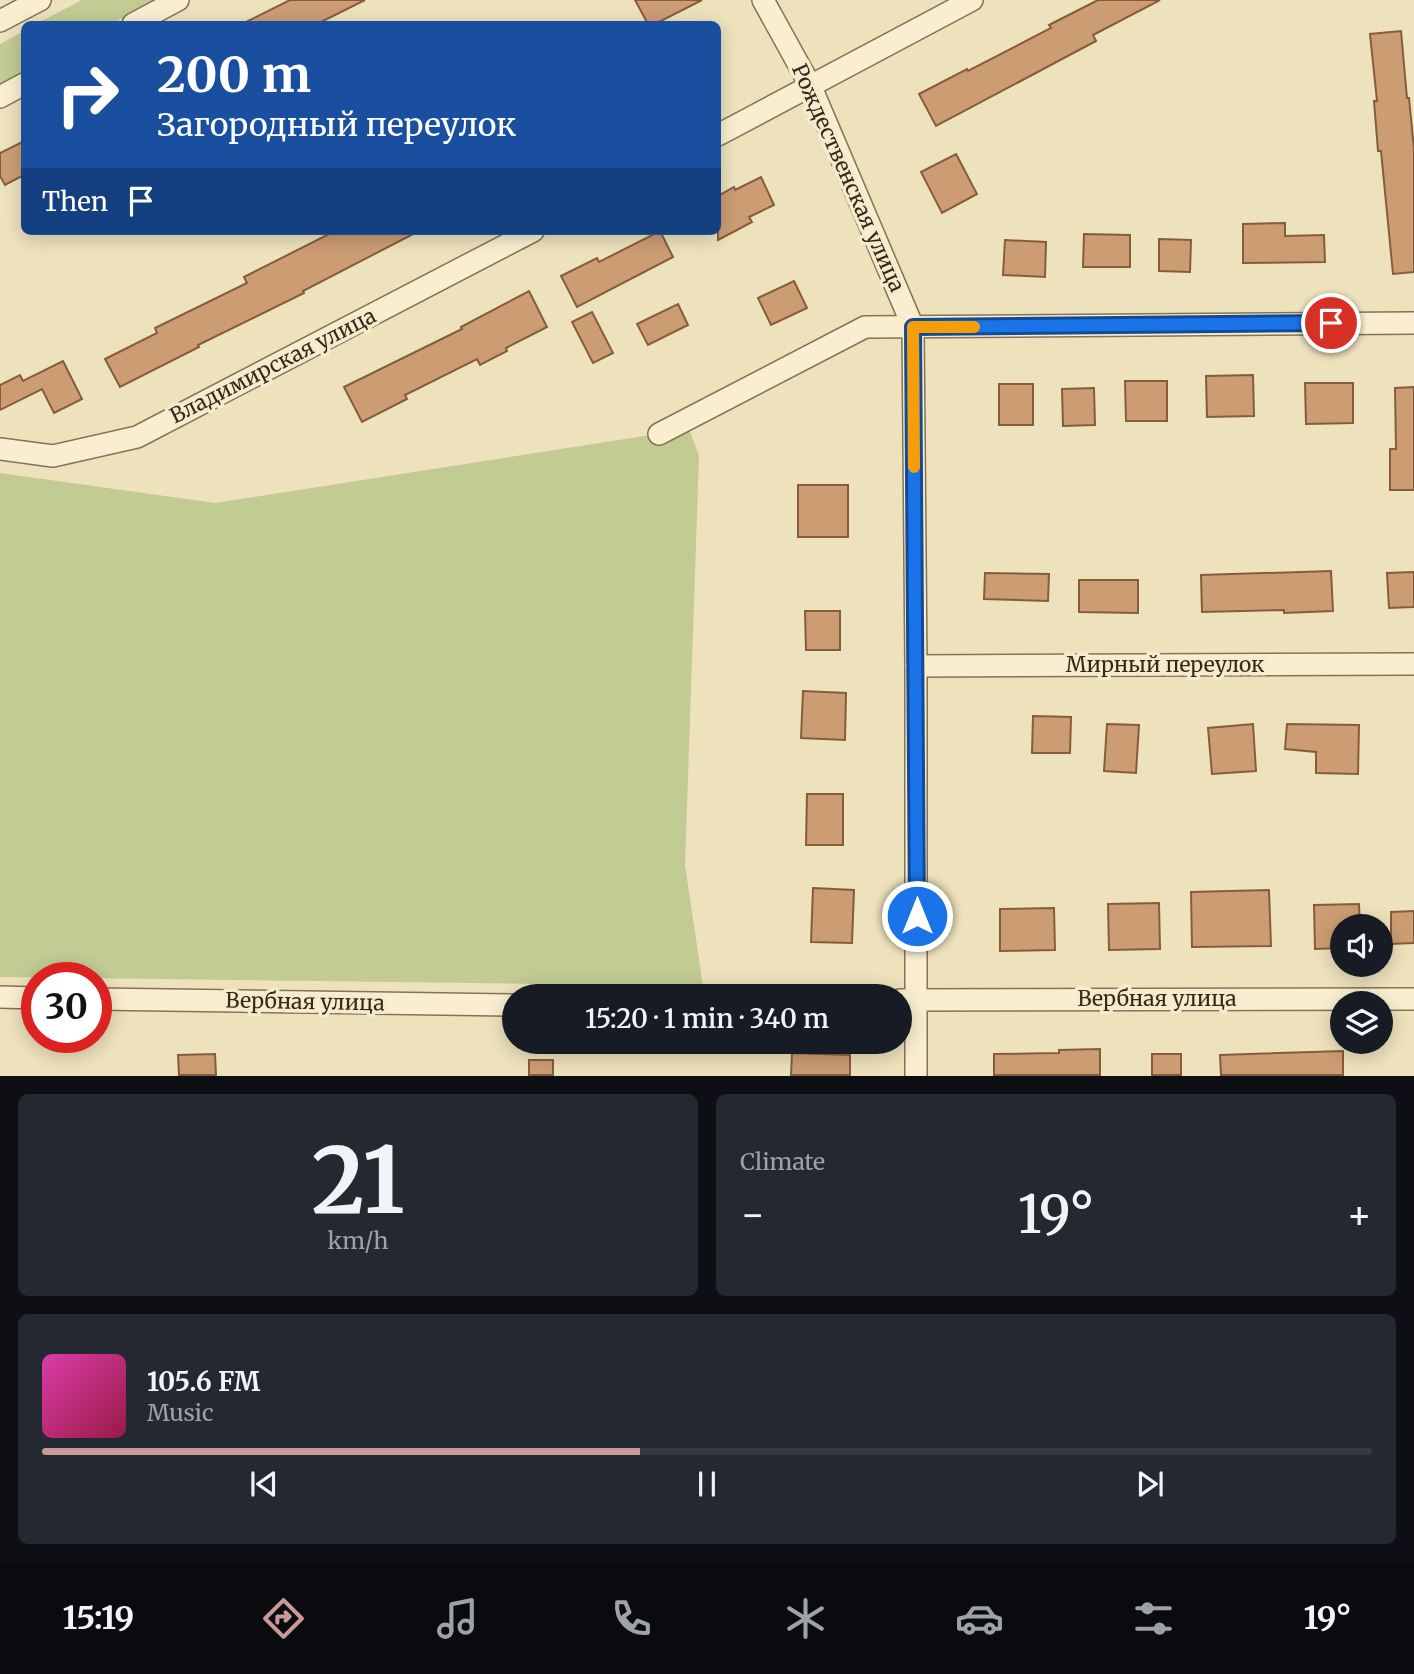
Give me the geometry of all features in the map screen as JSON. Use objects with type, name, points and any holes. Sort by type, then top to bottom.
[{"type":"street","points":[[0,21],[40,0]]},
{"type":"street","points":[[140,21],[178,0]]},
{"type":"street","name":"Рождественская улица","points":[[763,0],[811,87],[913,327],[916,666],[908,984]]},
{"type":"street","points":[[721,133],[972,0]]},
{"type":"street","points":[[0,97],[21,86]]},
{"type":"street","name":"Владимирская улица","points":[[0,449],[53,456],[137,437],[525,235]]},
{"type":"street","points":[[659,434],[864,327],[1414,323]]},
{"type":"street","name":"Мирный переулок","points":[[916,666],[1414,664]]},
{"type":"street","points":[[0,997],[21,998]]},
{"type":"street","name":"Вербная улица","points":[[112,999],[502,1005]]},
{"type":"street","name":"Вербная улица","points":[[912,1000],[1414,999]]},
{"type":"street","name":"Рождественская улица","points":[[912,1038],[916,1076]]},
{"type":"green space","points":[[82,0],[158,0],[117,21],[42,21]]},
{"type":"green space","points":[[21,33],[21,73],[0,84],[0,44]]},
{"type":"green space","points":[[689,429],[699,456],[685,865],[703,984],[112,978],[112,962],[21,962],[21,977],[0,977],[0,473],[215,503]]},
{"type":"building","points":[[290,0],[365,0],[323,21],[248,21]]},
{"type":"building","points":[[635,0],[702,0],[661,21],[646,21]]},
{"type":"building","points":[[1098,0],[1160,0],[1093,35],[1096,41],[936,126],[919,94],[1051,28],[1049,25]]},
{"type":"building","points":[[1401,31],[1414,149],[1414,272],[1393,274],[1381,151],[1378,151],[1374,101],[1377,101],[1370,34]]},
{"type":"building","points":[[21,142],[21,177],[5,185],[0,176],[0,153]]},
{"type":"building","points":[[956,154],[977,194],[942,213],[921,172]]},
{"type":"building","points":[[761,177],[774,205],[749,217],[752,222],[718,240],[718,235],[721,235],[721,194],[734,187],[735,190]]},
{"type":"building","points":[[1285,223],[1285,236],[1324,235],[1325,262],[1243,263],[1243,224]]},
{"type":"building","points":[[1084,234],[1130,235],[1130,267],[1083,267]]},
{"type":"building","points":[[327,235],[411,235],[120,387],[105,359],[157,333],[155,328],[247,283],[244,277]]},
{"type":"building","points":[[652,235],[662,235],[673,257],[577,307],[561,276],[597,258],[599,262]]},
{"type":"building","points":[[1159,239],[1191,240],[1190,272],[1159,271]]},
{"type":"building","points":[[1005,240],[1046,242],[1045,277],[1003,275]]},
{"type":"building","points":[[794,281],[807,308],[771,325],[758,298]]},
{"type":"building","points":[[529,291],[547,327],[480,365],[477,359],[405,395],[407,399],[362,422],[344,387],[462,329],[461,327]]},
{"type":"building","points":[[678,304],[688,325],[648,345],[637,324]]},
{"type":"building","points":[[592,312],[613,353],[593,363],[572,322]]},
{"type":"building","points":[[63,361],[82,399],[54,413],[42,389],[0,410],[0,385],[20,375],[23,381]]},
{"type":"building","points":[[1253,375],[1254,416],[1207,417],[1206,376]]},
{"type":"building","points":[[1125,381],[1167,381],[1167,421],[1126,421]]},
{"type":"building","points":[[1305,383],[1353,383],[1353,423],[1306,424]]},
{"type":"building","points":[[999,384],[1033,384],[1033,425],[999,425]]},
{"type":"building","points":[[1414,387],[1414,490],[1390,490],[1390,449],[1396,449],[1395,388]]},
{"type":"building","points":[[1094,388],[1095,425],[1063,426],[1062,389]]},
{"type":"building","points":[[798,485],[848,485],[848,537],[798,537]]},
{"type":"building","points":[[1331,571],[1333,611],[1202,612],[1201,575]]},
{"type":"building","points":[[1414,572],[1414,607],[1389,608],[1387,573]]},
{"type":"building","points":[[985,573],[1049,574],[1048,601],[984,599]]},
{"type":"building","points":[[1079,580],[1138,580],[1138,613],[1079,612]]},
{"type":"building","points":[[805,611],[840,611],[840,650],[806,650]]},
{"type":"building","points":[[803,691],[846,693],[845,740],[801,738]]},
{"type":"building","points":[[1033,716],[1071,717],[1070,753],[1032,753]]},
{"type":"building","points":[[1107,724],[1139,725],[1136,773],[1104,771]]},
{"type":"building","points":[[1253,724],[1256,771],[1212,774],[1208,728]]},
{"type":"building","points":[[1287,724],[1359,725],[1358,774],[1316,773],[1316,752],[1285,749]]},
{"type":"building","points":[[807,794],[843,794],[843,845],[806,845]]},
{"type":"building","points":[[813,888],[854,890],[852,943],[811,942]]},
{"type":"building","points":[[1269,890],[1271,946],[1192,947],[1191,892]]},
{"type":"building","points":[[1159,903],[1160,949],[1109,950],[1108,904]]},
{"type":"building","points":[[1359,904],[1359,914],[1330,914],[1330,948],[1315,949],[1314,905]]},
{"type":"building","points":[[1054,908],[1055,950],[1000,951],[1000,909]]},
{"type":"building","points":[[1414,911],[1414,943],[1393,944],[1391,912]]},
{"type":"building","points":[[1100,1049],[1100,1075],[994,1075],[994,1054]]},
{"type":"building","points":[[1330,1051],[1330,1054],[1343,1054],[1343,1075],[1221,1075],[1220,1055]]},
{"type":"building","points":[[215,1054],[216,1075],[179,1075],[178,1055]]},
{"type":"building","points":[[792,1054],[850,1055],[850,1075],[791,1075]]},
{"type":"building","points":[[1152,1054],[1181,1054],[1181,1075],[1152,1075]]},
{"type":"building","points":[[529,1060],[553,1060],[553,1075],[529,1075]]},
{"type":"slow traffic","points":[[914,467],[913,327],[974,327]]},
{"type":"route","points":[[917,916],[913,327],[1331,323]]}]
